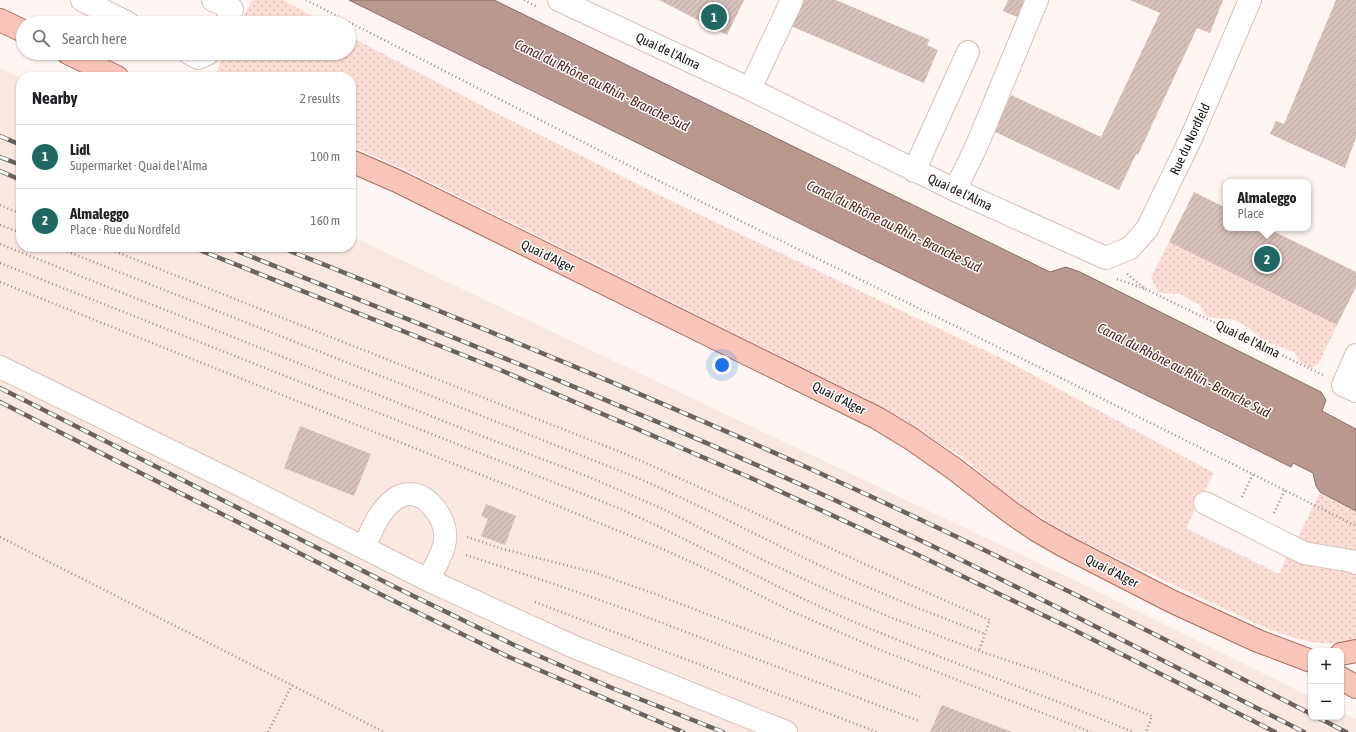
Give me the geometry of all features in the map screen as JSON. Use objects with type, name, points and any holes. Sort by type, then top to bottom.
[{"type":"main road","points":[[0,20],[16,28]]},
{"type":"main road","points":[[82,60],[107,72]]},
{"type":"main road","name":"Quai d'Alger","points":[[356,163],[404,185],[877,418],[910,438],[953,468],[1036,530],[1064,546],[1171,601],[1224,626],[1308,660]]},
{"type":"main road","points":[[1344,653],[1356,651]]},
{"type":"main road","points":[[1344,680],[1356,687]]},
{"type":"street","points":[[82,0],[114,16]]},
{"type":"street","points":[[214,0],[232,9],[229,16]]},
{"type":"street","name":"Quai de l'Alma","points":[[559,0],[750,89],[954,190],[1106,258]]},
{"type":"street","points":[[750,89],[792,0]]},
{"type":"street","points":[[954,190],[977,145],[1037,0]]},
{"type":"street","name":"Rue du Nordfeld","points":[[1106,258],[1130,248],[1147,229],[1192,136],[1250,0]]},
{"type":"street","points":[[914,171],[968,52]]},
{"type":"street","points":[[1350,388],[1356,355]]},
{"type":"street","points":[[0,367],[240,485],[428,580],[572,646],[786,732]]},
{"type":"street","points":[[364,548],[376,523],[385,509],[395,499],[403,495],[412,494],[423,497],[431,504],[443,520],[444,540],[428,580]]},
{"type":"street","points":[[1205,503],[1304,553],[1351,560],[1356,563]]},
{"type":"path","points":[[306,0],[337,16]]},
{"type":"path","points":[[356,26],[667,185],[1047,371],[1356,526]]},
{"type":"path","points":[[0,205],[16,212]]},
{"type":"path","points":[[0,225],[16,231]]},
{"type":"path","points":[[0,244],[16,250]]},
{"type":"path","points":[[20,252],[454,425],[589,477],[662,509],[765,561],[898,621],[979,651],[1042,672],[1152,716],[1146,732]]},
{"type":"path","points":[[69,252],[628,474],[661,488],[844,576],[917,608],[985,634]]},
{"type":"path","points":[[117,252],[623,453],[697,485],[900,581],[990,620],[979,651]]},
{"type":"path","name":"Quai de l'Alma","points":[[1106,258],[1145,288],[1350,388]]},
{"type":"path","points":[[0,263],[608,504],[660,527],[764,580],[836,614],[1133,732]]},
{"type":"path","points":[[0,282],[536,496],[674,554],[791,611],[878,650],[1091,732]]},
{"type":"path","points":[[0,537],[384,732]]},
{"type":"path","points":[[444,540],[473,539],[503,549],[596,573],[655,594],[921,697]]},
{"type":"path","points":[[444,540],[541,580],[631,611],[919,721]]},
{"type":"path","points":[[534,601],[877,732]]},
{"type":"path","points":[[268,732],[292,685]]},
{"type":"shaded area","points":[[252,0],[283,0],[312,16],[244,16]]},
{"type":"shaded area","points":[[356,40],[498,114],[661,196],[1009,362],[1214,473],[1186,528],[1279,574],[1287,556],[1300,563],[1314,567],[1338,569],[1356,575],[1356,641],[1343,643],[1319,643],[1273,631],[1068,535],[1017,503],[962,457],[884,408],[404,169],[356,148],[356,72],[216,72],[222,60],[356,60]]},
{"type":"shaded area","points":[[0,68],[16,76],[16,252],[356,252],[356,238],[1091,588],[1308,696],[1308,720],[1344,720],[1344,713],[1356,719],[1356,732],[0,732]]},
{"type":"shaded area","points":[[1169,242],[1337,325],[1319,363],[1312,368],[1302,364],[1294,352],[1265,341],[1235,320],[1206,317],[1200,305],[1179,294],[1158,293],[1151,277]]},
{"type":"shaded area","points":[[1320,492],[1356,511],[1356,551],[1337,546],[1310,543],[1298,537]]},
{"type":"water","name":"Canal du Rhône au Rhin - Branche Sud","points":[[349,0],[494,0],[1050,272],[1066,267],[1080,272],[1321,392],[1326,400],[1322,411],[1356,429],[1356,511],[1320,492],[1316,486],[1313,473],[1293,463],[1291,467]]},
{"type":"building","points":[[659,0],[744,0],[727,35]]},
{"type":"building","points":[[802,0],[836,0],[930,40],[927,45],[938,50],[924,83],[791,26]]},
{"type":"building","points":[[1008,0],[1030,0],[1022,19],[1003,11]]},
{"type":"building","points":[[1130,0],[1223,0],[1210,33],[1197,28],[1138,155],[1136,154],[1119,190],[993,131],[1011,95],[1101,137],[1160,13]]},
{"type":"building","points":[[1336,0],[1356,0],[1356,137],[1345,168],[1270,134],[1276,121],[1284,124]]},
{"type":"building","points":[[1194,192],[1223,206],[1223,231],[1273,231],[1356,272],[1356,287],[1337,325],[1169,242]]},
{"type":"building","points":[[300,426],[371,454],[354,496],[284,468]]},
{"type":"building","points":[[486,504],[516,516],[505,545],[481,536],[488,519],[481,516]]},
{"type":"building","points":[[942,705],[1012,732],[930,732]]},
{"type":"railway","points":[[0,136],[16,143]]},
{"type":"railway","points":[[0,157],[16,163]]},
{"type":"railway","points":[[0,171],[16,178]]},
{"type":"railway","points":[[205,252],[498,369],[751,478],[914,553],[1072,629],[1275,732]]},
{"type":"railway","points":[[239,252],[536,371],[689,435],[841,503],[958,558],[1304,732]]},
{"type":"railway","points":[[292,252],[622,387],[826,476],[1009,562],[1308,712]]},
{"type":"railway","points":[[0,388],[397,588],[514,645],[612,688],[723,732]]},
{"type":"railway","points":[[0,402],[392,600],[509,657],[683,732]]},
{"type":"railway","points":[[1323,720],[1346,732]]},
{"type":"place","name":"Lidl","points":[[714,17]]},
{"type":"place","name":"Almaleggo","points":[[1267,259]]}]
